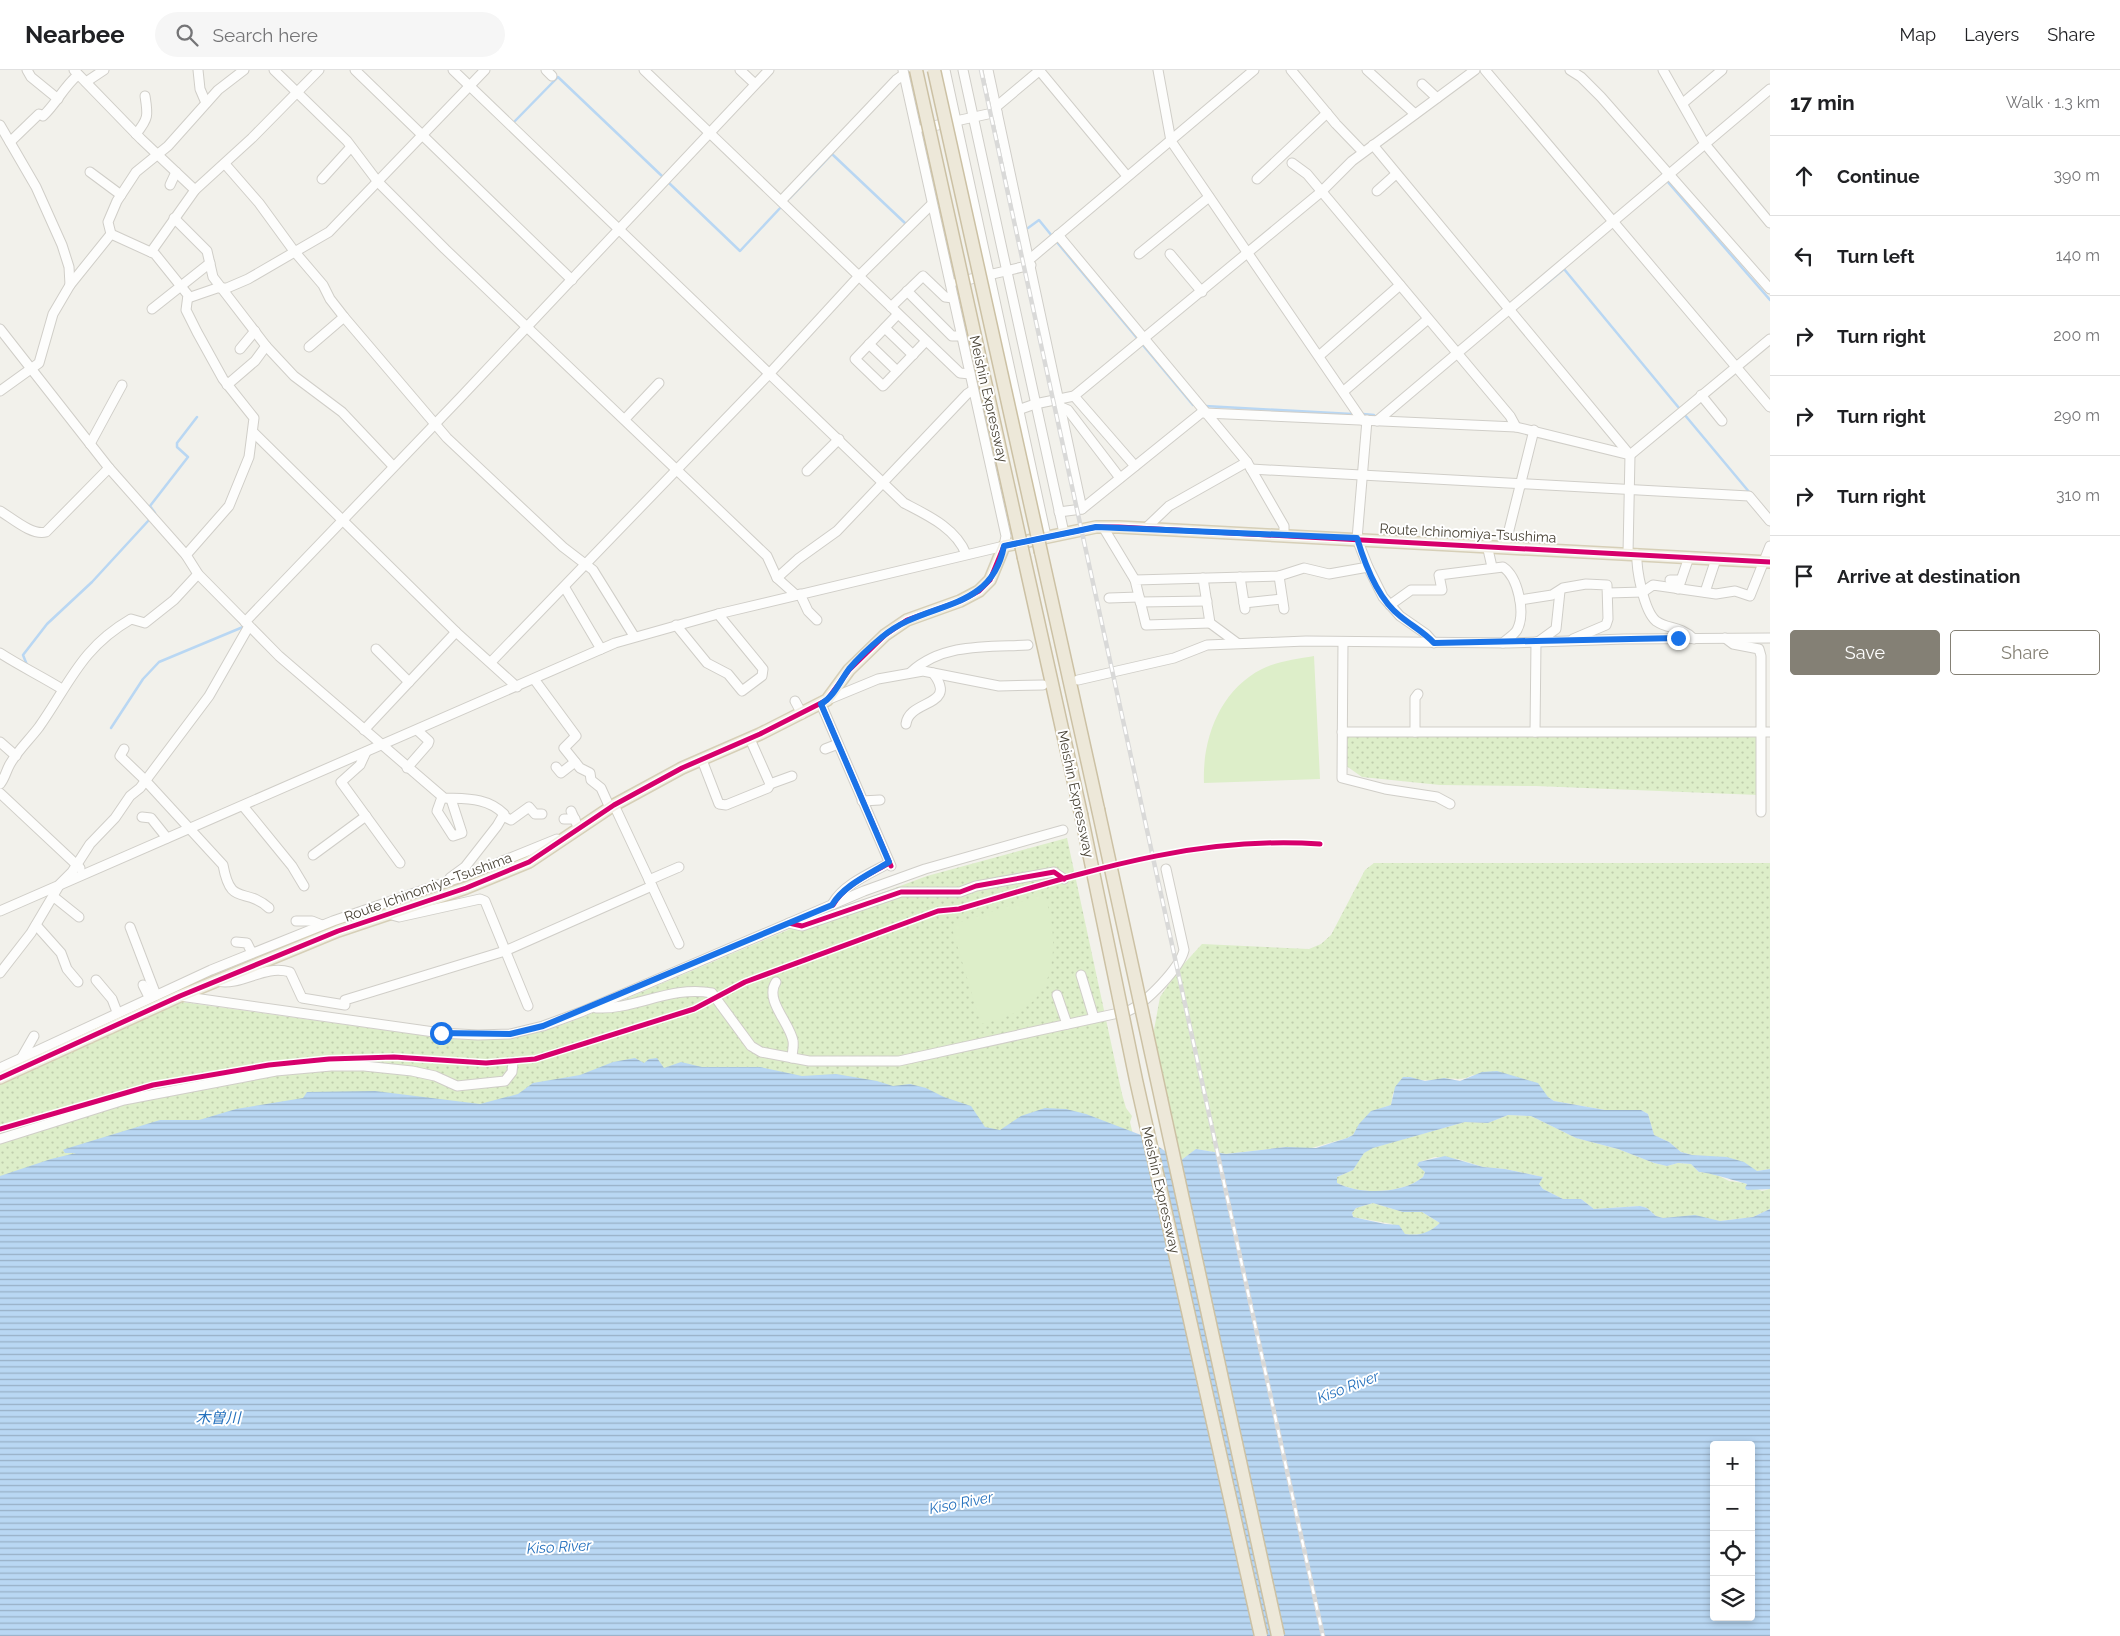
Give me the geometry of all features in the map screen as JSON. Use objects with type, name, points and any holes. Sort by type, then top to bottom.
[{"type":"highway","name":"Meishin Expressway","points":[[934,70],[1098,809],[1278,1636]]},
{"type":"highway","name":"Meishin Expressway","points":[[907,72],[1024,558],[1081,814],[1136,1080],[1261,1636]]},
{"type":"main road","name":"Route Ichinomiya-Tsushima","points":[[0,1078],[180,996],[338,931],[506,873],[529,862],[574,823],[824,702],[849,670],[885,635],[907,620],[960,601],[979,591],[990,580],[1004,546],[1046,536],[1103,527],[1357,538],[1767,562]]},
{"type":"street","points":[[27,70],[31,77],[58,100]]},
{"type":"street","points":[[86,82],[104,70]]},
{"type":"street","points":[[198,70],[200,89],[206,103]]},
{"type":"street","points":[[186,555],[229,506],[249,457],[254,418],[227,384],[186,310],[188,295],[151,252],[142,250],[111,234],[108,222],[121,195],[136,172],[158,155],[218,90],[244,70]]},
{"type":"street","points":[[274,70],[347,141],[378,182],[445,249],[528,326],[767,556],[777,578],[798,595],[808,611],[817,620]]},
{"type":"street","points":[[151,252],[195,190],[225,164],[319,70]]},
{"type":"street","points":[[356,70],[572,280]]},
{"type":"street","points":[[453,70],[618,231],[904,502],[938,521],[964,548],[966,554]]},
{"type":"street","points":[[188,298],[227,288],[248,279],[329,232],[485,70]]},
{"type":"street","points":[[644,70],[960,373],[970,374]]},
{"type":"street","points":[[740,70],[755,84]]},
{"type":"street","points":[[0,973],[36,925],[54,898],[60,884],[77,864],[99,832],[115,818],[209,696],[247,624],[342,520],[572,280],[769,70]]},
{"type":"street","points":[[945,70],[1046,536]]},
{"type":"street","points":[[963,70],[1064,533]]},
{"type":"street","points":[[988,70],[1082,509]]},
{"type":"street","points":[[916,130],[972,118],[996,110],[1040,70],[1128,176]]},
{"type":"street","points":[[1158,70],[1171,141],[1364,420],[1357,538],[1368,567],[1390,605],[1400,616],[1426,634],[1434,643]]},
{"type":"street","points":[[950,284],[1006,271],[1030,262],[1058,235],[1254,70]]},
{"type":"street","points":[[1291,70],[1363,152]]},
{"type":"street","points":[[1367,70],[1415,114]]},
{"type":"street","points":[[1018,410],[1035,404],[1060,403],[1074,396],[1321,192],[1363,152],[1475,70]]},
{"type":"street","points":[[1485,70],[1770,406]]},
{"type":"street","points":[[1663,70],[1705,144],[1770,223]]},
{"type":"street","points":[[1682,103],[1722,70]]},
{"type":"street","points":[[1573,71],[1601,97],[1770,289]]},
{"type":"street","points":[[10,142],[39,114],[43,116],[58,100],[67,83],[76,72],[136,134],[195,190]]},
{"type":"street","points":[[0,911],[187,828],[634,636],[718,614],[1004,546],[1006,536],[916,130],[907,72],[896,80],[780,201]]},
{"type":"street","points":[[1422,84],[1437,98]]},
{"type":"street","points":[[1377,421],[1615,222],[1770,89]]},
{"type":"street","points":[[136,134],[146,122],[148,115],[145,96]]},
{"type":"street","points":[[1257,179],[1327,113]]},
{"type":"street","points":[[0,125],[36,187],[62,245],[70,267],[70,285]]},
{"type":"street","points":[[23,129],[31,135]]},
{"type":"street","points":[[1373,145],[1630,455],[1629,490],[1632,554],[1650,614],[1656,621],[1684,629],[1694,638]]},
{"type":"street","points":[[322,178],[351,147]]},
{"type":"street","points":[[323,167],[332,159],[341,157]]},
{"type":"street","points":[[225,164],[259,203],[294,251],[323,285],[330,299],[344,317],[447,438],[549,534],[593,570],[634,636]]},
{"type":"street","points":[[1292,164],[1307,174],[1456,354],[1510,416],[1516,427]]},
{"type":"street","points":[[90,172],[121,195]]},
{"type":"street","points":[[170,186],[176,172]]},
{"type":"street","points":[[1377,191],[1396,174]]},
{"type":"street","points":[[1140,254],[1209,196]]},
{"type":"street","points":[[491,662],[565,588],[770,373],[859,276],[932,204]]},
{"type":"street","points":[[174,218],[207,251],[213,277],[266,346],[294,376],[342,412],[393,466]]},
{"type":"street","points":[[0,391],[39,363],[53,314],[70,285],[111,234]]},
{"type":"street","points":[[1058,235],[1249,466],[1284,526],[1284,535]]},
{"type":"street","points":[[103,244],[108,253]]},
{"type":"street","points":[[1170,254],[1202,292]]},
{"type":"street","points":[[152,308],[210,263]]},
{"type":"street","points":[[891,307],[923,276],[945,297],[952,298]]},
{"type":"street","points":[[1319,356],[1400,285]]},
{"type":"street","points":[[907,291],[952,336],[961,336]]},
{"type":"street","points":[[898,314],[854,359],[883,386],[926,341]]},
{"type":"street","points":[[310,348],[344,317]]},
{"type":"street","points":[[1344,392],[1428,319]]},
{"type":"street","points":[[885,328],[913,355]]},
{"type":"street","points":[[0,329],[109,468],[186,555],[198,574],[279,656],[442,797],[493,800],[504,814],[503,816],[511,820],[529,808],[535,814],[542,814]]},
{"type":"street","points":[[240,349],[255,331]]},
{"type":"street","points":[[1630,455],[1770,339]]},
{"type":"street","points":[[869,344],[898,371]]},
{"type":"street","points":[[227,384],[255,361],[266,346]]},
{"type":"street","points":[[625,419],[659,383]]},
{"type":"street","points":[[90,444],[122,385]]},
{"type":"street","points":[[777,578],[798,559],[837,531],[967,394],[974,390]]},
{"type":"street","points":[[1701,395],[1722,421]]},
{"type":"street","points":[[1074,396],[1135,466]]},
{"type":"street","points":[[1060,403],[1068,410],[1120,478]]},
{"type":"street","points":[[1059,512],[1082,509],[1201,413],[1516,427],[1630,455]]},
{"type":"street","points":[[1505,546],[1534,430]]},
{"type":"street","points":[[253,432],[456,632],[518,687]]},
{"type":"street","points":[[807,471],[838,439]]},
{"type":"street","points":[[1146,528],[1169,506],[1249,466],[1362,475],[1749,496],[1770,521]]},
{"type":"street","points":[[0,511],[41,534],[46,532],[109,468]]},
{"type":"street","points":[[1103,527],[1135,580],[1146,625],[1210,623],[1237,644]]},
{"type":"street","points":[[1487,545],[1492,567]]},
{"type":"street","points":[[1670,580],[1679,585],[1705,592],[1735,592],[1750,596],[1767,562],[1770,546]]},
{"type":"street","points":[[1679,585],[1689,557]]},
{"type":"street","points":[[1705,592],[1716,559]]},
{"type":"street","points":[[1135,580],[1278,576],[1304,568],[1329,574],[1368,567]]},
{"type":"street","points":[[1390,605],[1411,590],[1442,590],[1439,575],[1503,567],[1508,571],[1520,595],[1519,626],[1516,632],[1503,643]]},
{"type":"street","points":[[0,784],[3,770],[39,726],[78,665],[103,638],[131,619],[145,623],[174,600],[198,574]]},
{"type":"street","points":[[1278,576],[1284,609]]},
{"type":"street","points":[[1240,577],[1245,606],[1282,599]]},
{"type":"street","points":[[1203,578],[1210,623]]},
{"type":"street","points":[[1520,600],[1552,595],[1563,588],[1586,584],[1607,585],[1606,624],[1570,641]]},
{"type":"street","points":[[1608,593],[1643,592],[1653,585],[1679,585]]},
{"type":"street","points":[[565,588],[601,649]]},
{"type":"street","points":[[1537,642],[1556,629],[1560,591]]},
{"type":"street","points":[[1109,598],[1207,601]]},
{"type":"street","points":[[676,625],[707,663],[728,674],[742,691],[762,676],[763,668],[718,614]]},
{"type":"street","points":[[364,730],[456,632]]},
{"type":"street","points":[[1725,638],[1733,644],[1759,649],[1761,656],[1766,732],[1762,812]]},
{"type":"street","points":[[1078,680],[1174,658],[1207,645],[1343,642],[1503,643],[1770,638]]},
{"type":"street","points":[[1343,642],[1342,778],[1385,789],[1437,796],[1450,804]]},
{"type":"street","points":[[1535,732],[1537,642]]},
{"type":"street","points":[[911,672],[918,665],[942,652],[960,648],[1028,645]]},
{"type":"street","points":[[376,649],[409,682]]},
{"type":"street","points":[[0,653],[24,669],[38,674],[62,689]]},
{"type":"street","points":[[832,905],[837,897],[849,888],[890,864],[838,744],[824,702],[878,679],[892,678],[923,670],[999,686],[1043,685]]},
{"type":"street","points":[[906,724],[907,717],[911,711],[934,701],[939,696],[941,688],[939,680],[933,673]]},
{"type":"street","points":[[534,679],[576,736],[564,748],[580,768],[590,774],[591,780],[601,788],[612,806],[679,944]]},
{"type":"street","points":[[1415,732],[1416,698],[1418,694]]},
{"type":"street","points":[[794,701],[802,714]]},
{"type":"street","points":[[407,768],[428,744],[428,741],[417,730]]},
{"type":"street","points":[[1342,732],[1766,732]]},
{"type":"street","points":[[750,739],[770,784]]},
{"type":"street","points":[[0,742],[16,756]]},
{"type":"street","points":[[826,749],[838,744]]},
{"type":"street","points":[[124,749],[120,756],[144,779],[222,865],[226,884],[230,889],[237,895],[255,898],[269,908]]},
{"type":"street","points":[[366,752],[360,765],[341,782],[400,863]]},
{"type":"street","points":[[702,760],[720,804],[726,805],[768,788],[770,784],[792,776]]},
{"type":"street","points":[[556,767],[561,773],[575,762]]},
{"type":"street","points":[[0,793],[86,873]]},
{"type":"street","points":[[442,797],[434,813],[451,835],[460,835],[462,833],[451,798]]},
{"type":"street","points":[[862,800],[880,800]]},
{"type":"street","points":[[242,806],[292,866],[304,886]]},
{"type":"street","points":[[313,855],[366,816]]},
{"type":"street","points":[[449,881],[450,878],[466,867],[503,816]]},
{"type":"street","points":[[142,817],[151,818],[167,838]]},
{"type":"street","points":[[564,819],[574,823]]},
{"type":"street","points":[[0,1068],[152,996],[252,953],[322,925],[449,881],[574,823]]},
{"type":"street","points":[[180,996],[441,1033],[510,1034],[543,1026],[590,1008],[832,905],[925,870],[1063,830]]},
{"type":"street","points":[[216,982],[228,984],[254,974],[283,970],[290,972],[302,998],[345,1005],[345,1000],[505,951],[650,883],[679,867]]},
{"type":"street","points":[[590,1008],[612,1007],[654,997],[697,990],[712,994],[751,1046],[761,1052],[809,1061],[899,1062],[1094,1018],[1137,1007],[1182,959],[1184,950],[1166,869]]},
{"type":"street","points":[[789,923],[802,926],[901,892],[960,892],[976,886],[1054,872],[1064,879]]},
{"type":"street","points":[[54,898],[79,917]]},
{"type":"street","points":[[388,914],[399,917],[480,899],[485,901],[528,1006]]},
{"type":"street","points":[[296,921],[312,921],[322,925]]},
{"type":"street","points":[[36,925],[62,953],[67,970],[78,982]]},
{"type":"street","points":[[130,927],[152,996]]},
{"type":"street","points":[[236,942],[247,943],[252,953]]},
{"type":"street","points":[[1081,975],[1094,1018]]},
{"type":"street","points":[[96,980],[112,999],[117,1012]]},
{"type":"street","points":[[776,982],[773,987],[773,997],[793,1041],[792,1058]]},
{"type":"street","points":[[143,985],[152,996]]},
{"type":"street","points":[[1058,995],[1067,1024]]},
{"type":"street","points":[[22,1058],[34,1036]]},
{"type":"street","points":[[0,1139],[124,1100],[276,1071],[331,1066],[390,1068],[435,1076],[457,1086],[505,1081],[512,1072],[513,1062]]},
{"type":"green space","points":[[1314,656],[1320,779],[1204,783],[1204,766],[1210,733],[1216,717],[1235,689],[1247,678],[1268,666]]},
{"type":"green space","points":[[1344,734],[1759,734],[1758,795],[1536,786],[1440,785],[1362,777],[1345,765]]},
{"type":"green space","points":[[1067,838],[1122,1094],[1126,1108],[1132,1116],[1130,1122],[1134,1139],[1015,1135],[711,1068],[670,1067],[498,1102],[0,1188],[0,1085],[182,1002],[441,1038],[481,1040],[514,1038],[546,1030],[583,1017],[833,911],[927,876]]},
{"type":"green space","points":[[1374,863],[1770,863],[1770,1169],[1757,1171],[1705,1156],[1681,1152],[1669,1142],[1654,1135],[1648,1114],[1641,1110],[1605,1110],[1554,1101],[1548,1097],[1473,1075],[1460,1079],[1418,1080],[1410,1077],[1393,1093],[1391,1105],[1379,1109],[1369,1116],[1353,1135],[1347,1138],[1308,1149],[1286,1147],[1226,1154],[1196,1149],[1180,1161],[1152,1041],[1160,997],[1180,968],[1202,944],[1309,949],[1321,944],[1331,935],[1365,870]]},
{"type":"green space","points":[[1044,894],[1053,936],[1051,966],[1047,980],[1040,992],[1026,1007],[994,1021],[981,1024],[951,925]]},
{"type":"green space","points":[[1508,1115],[1531,1116],[1576,1138],[1618,1149],[1654,1163],[1667,1166],[1678,1163],[1691,1164],[1699,1172],[1715,1174],[1729,1181],[1744,1183],[1762,1191],[1770,1189],[1770,1209],[1753,1217],[1720,1221],[1686,1217],[1663,1218],[1640,1206],[1594,1209],[1581,1199],[1563,1199],[1543,1189],[1539,1184],[1543,1177],[1505,1169],[1483,1167],[1458,1159],[1435,1157],[1419,1162],[1425,1172],[1423,1177],[1415,1183],[1393,1190],[1357,1190],[1337,1183],[1337,1177],[1353,1170],[1359,1158],[1368,1149],[1465,1122],[1488,1123]]},
{"type":"green space","points":[[1373,1203],[1403,1212],[1422,1212],[1440,1223],[1427,1234],[1411,1235],[1405,1234],[1392,1224],[1353,1217],[1352,1213],[1356,1208]]},
{"type":"water","points":[[635,1058],[644,1063],[649,1059],[657,1058],[664,1068],[681,1062],[702,1067],[760,1067],[802,1076],[836,1074],[877,1081],[893,1086],[910,1084],[926,1088],[944,1097],[971,1106],[985,1127],[1000,1130],[1021,1116],[1045,1108],[1066,1109],[1086,1114],[1141,1135],[1180,1161],[1196,1149],[1226,1154],[1286,1147],[1316,1148],[1353,1135],[1359,1124],[1371,1111],[1391,1105],[1395,1087],[1403,1077],[1425,1081],[1444,1078],[1460,1081],[1482,1072],[1497,1071],[1538,1083],[1548,1097],[1554,1101],[1605,1110],[1641,1110],[1648,1114],[1654,1135],[1669,1142],[1681,1152],[1692,1155],[1727,1157],[1744,1162],[1757,1171],[1770,1169],[1770,1189],[1747,1190],[1745,1188],[1747,1184],[1699,1172],[1691,1164],[1678,1163],[1667,1166],[1654,1163],[1618,1149],[1576,1138],[1531,1116],[1508,1115],[1488,1123],[1465,1122],[1373,1148],[1364,1153],[1353,1170],[1337,1177],[1337,1183],[1357,1190],[1393,1190],[1415,1183],[1423,1177],[1425,1172],[1417,1165],[1419,1162],[1445,1156],[1483,1167],[1505,1169],[1543,1177],[1539,1184],[1543,1189],[1563,1199],[1581,1199],[1594,1209],[1640,1206],[1663,1218],[1695,1215],[1720,1221],[1753,1217],[1770,1209],[1770,1636],[0,1636],[0,1176],[76,1153],[65,1153],[63,1150],[65,1149],[160,1120],[199,1120],[236,1109],[303,1098],[307,1092],[375,1091],[480,1104],[518,1094],[533,1083],[580,1075],[613,1062]],"holes":[[[1373,1203],[1403,1212],[1422,1212],[1440,1223],[1424,1233],[1410,1235],[1405,1234],[1399,1225],[1353,1217],[1352,1213],[1356,1208]]]},
{"type":"waterway","points":[[514,122],[558,77],[663,177]]},
{"type":"waterway","points":[[790,198],[832,154],[906,224]]},
{"type":"waterway","points":[[1667,181],[1770,300]]},
{"type":"waterway","points":[[669,183],[740,251],[782,206]]},
{"type":"waterway","points":[[1028,228],[1039,220],[1052,236]]},
{"type":"waterway","points":[[1056,241],[1137,338]]},
{"type":"waterway","points":[[1541,288],[1564,269],[1679,408]]},
{"type":"waterway","points":[[1142,344],[1193,405]]},
{"type":"waterway","points":[[1205,406],[1352,414]]},
{"type":"waterway","points":[[1363,414],[1374,415]]},
{"type":"waterway","points":[[1684,414],[1750,493]]},
{"type":"waterway","points":[[155,513],[150,506],[188,457],[177,447],[177,443],[197,417]]},
{"type":"waterway","points":[[27,665],[23,655],[47,624],[92,582],[149,520]]},
{"type":"waterway","points":[[111,728],[143,679],[159,662],[243,627]]},
{"type":"railway","points":[[981,70],[1323,1636]]},
{"type":"cycle path","points":[[0,1078],[180,996],[338,931],[466,888],[529,862],[614,805],[682,768],[760,734],[827,700],[849,670],[885,635],[907,620],[960,601],[979,591],[990,580],[1004,546],[1096,527],[1119,527],[1770,562]]},
{"type":"cycle path","points":[[821,704],[891,866]]},
{"type":"cycle path","points":[[0,1129],[153,1085],[269,1065],[329,1059],[394,1057],[486,1063],[535,1059],[694,1009],[745,982],[938,911],[959,909],[1093,871],[1181,851],[1227,845],[1273,843],[1320,844]]},
{"type":"cycle path","points":[[833,905],[851,886],[889,863]]},
{"type":"cycle path","points":[[789,923],[802,926],[901,892],[960,892],[976,886],[1054,872],[1064,879]]},
{"type":"route","points":[[441,1033],[510,1034],[543,1026],[581,1012],[832,905],[837,897],[889,862],[821,704],[828,700],[849,670],[866,651],[885,635],[907,620],[960,601],[979,591],[990,580],[998,565],[1004,546],[1054,534],[1096,527],[1357,538],[1374,581],[1383,597],[1400,616],[1426,634],[1434,643],[1508,643],[1624,638],[1678,638]]},
{"type":"water label","name":"Kiso River","points":[[1348,1387]]},
{"type":"water label","name":"木曽川","points":[[218,1418]]},
{"type":"water label","name":"Kiso River","points":[[961,1503]]},
{"type":"water label","name":"Kiso River","points":[[559,1547]]}]
